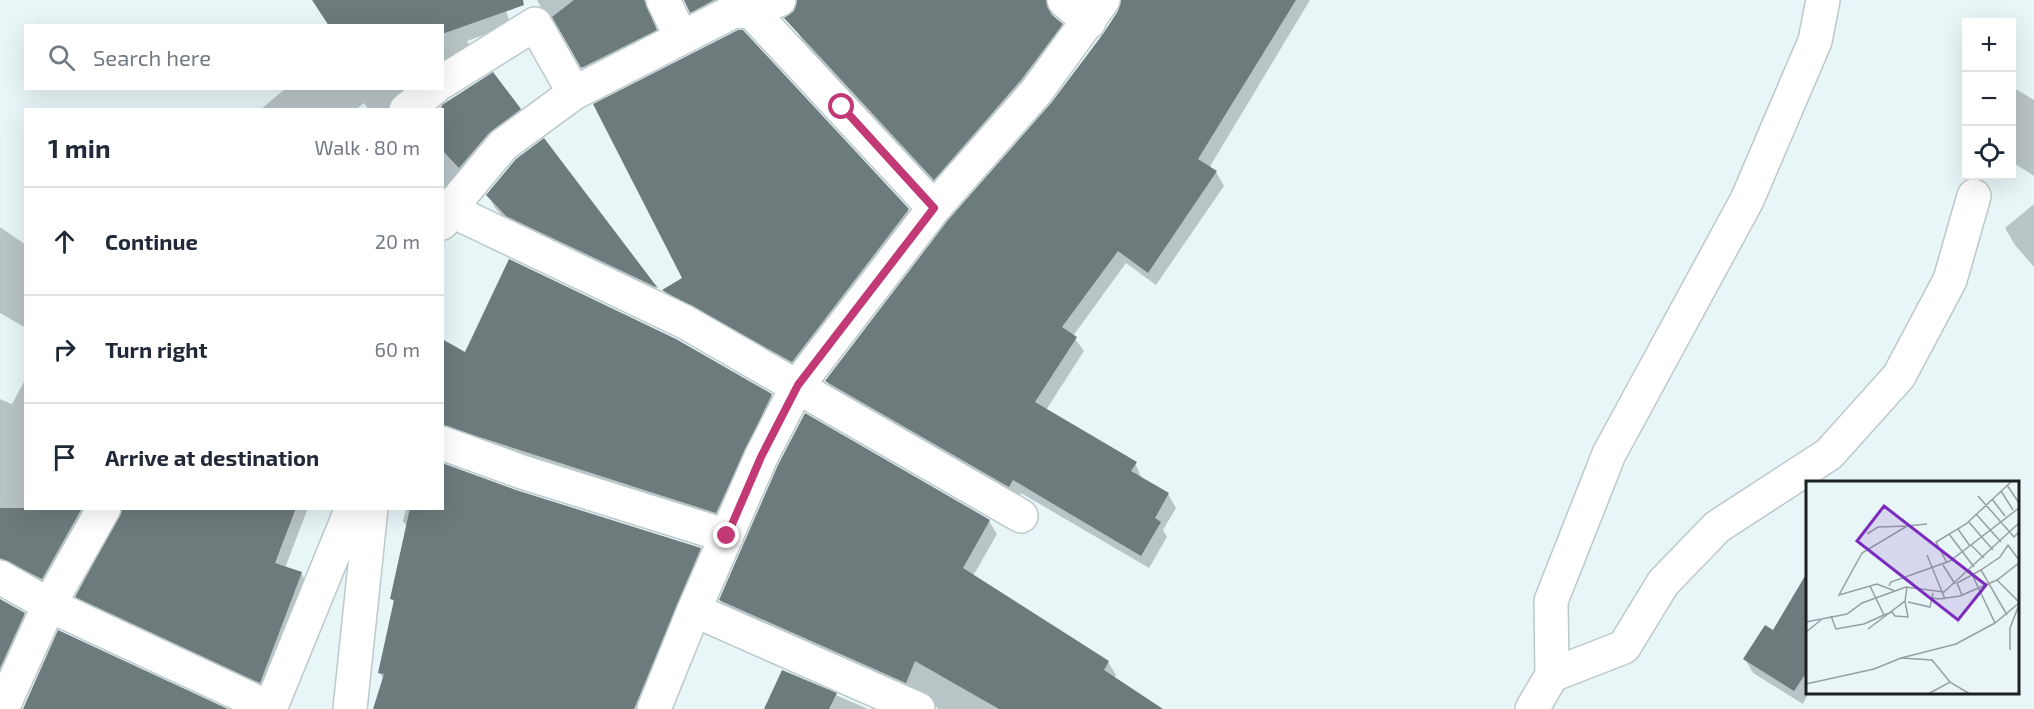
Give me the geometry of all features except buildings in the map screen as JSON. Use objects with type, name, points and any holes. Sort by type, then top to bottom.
[{"type":"street","points":[[663,0],[681,37]]},
{"type":"street","points":[[654,709],[694,610],[761,457],[798,385],[934,208],[1036,92],[1096,11],[1064,0]]},
{"type":"street","points":[[1532,709],[1552,675],[1551,601],[1608,454],[1748,200],[1815,41],[1822,0]]},
{"type":"street","points":[[934,208],[765,6],[734,11],[574,93],[502,145],[444,213],[684,322],[798,385],[1021,516]]},
{"type":"street","points":[[444,80],[529,12],[574,93]]},
{"type":"street","points":[[409,108],[431,90]]},
{"type":"street","points":[[1552,675],[1624,646],[1664,583],[1718,527],[1829,454],[1899,376],[1950,280],[1974,196]]},
{"type":"street","points":[[444,444],[522,472],[727,536]]},
{"type":"street","points":[[2,709],[49,605],[103,510]]},
{"type":"street","points":[[0,577],[49,605],[271,709],[351,510]]},
{"type":"street","points":[[350,709],[371,510]]},
{"type":"street","points":[[694,610],[918,709]]},
{"type":"route","points":[[727,536],[761,457],[798,385],[844,321],[934,208],[842,107]]}]
